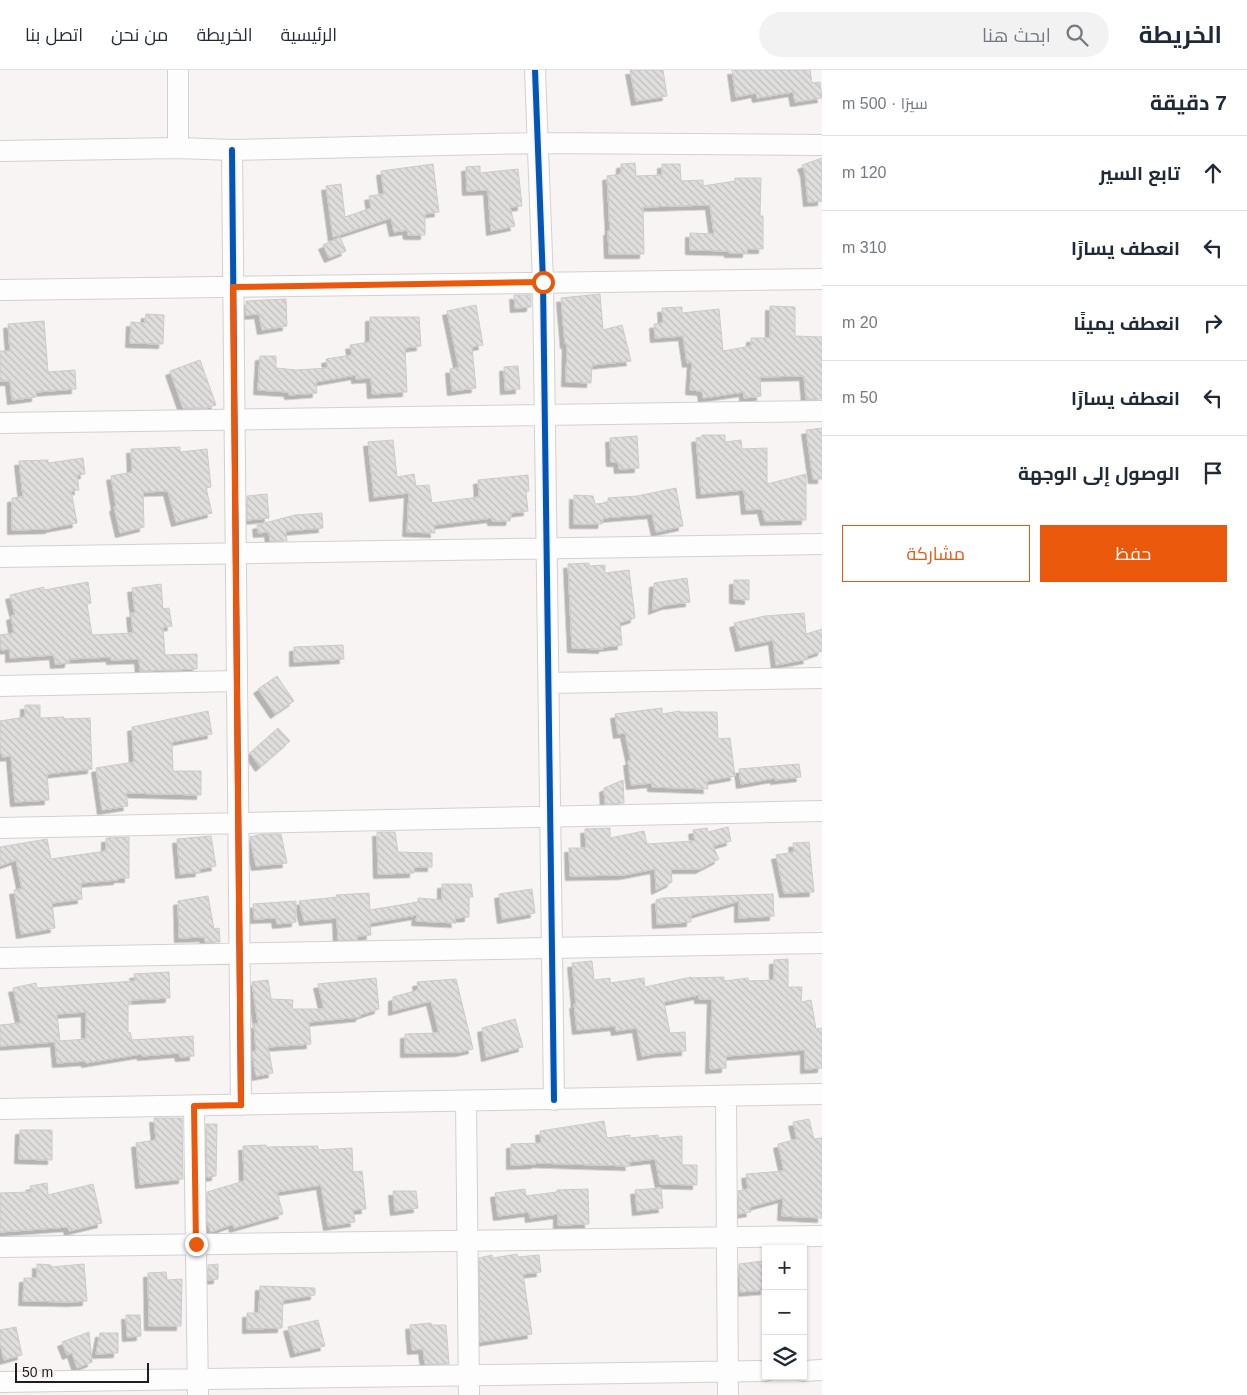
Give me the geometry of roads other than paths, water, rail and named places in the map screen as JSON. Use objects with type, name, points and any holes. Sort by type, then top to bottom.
[{"type":"street","points":[[178,70],[178,148]]},
{"type":"street","points":[[535,70],[543,282],[554,1100]]},
{"type":"street","points":[[0,151],[178,148],[232,150],[537,143],[822,146]]},
{"type":"street","points":[[232,150],[241,1105]]},
{"type":"street","points":[[0,290],[822,278]]},
{"type":"street","points":[[0,423],[822,411]]},
{"type":"street","points":[[0,556],[822,544]]},
{"type":"street","points":[[548,683],[822,678]]},
{"type":"street","points":[[0,686],[237,681]]},
{"type":"street","points":[[0,828],[822,811]]},
{"type":"street","points":[[0,958],[822,944]]},
{"type":"street","points":[[0,1109],[822,1094]]},
{"type":"street","points":[[726,1097],[728,1395]]},
{"type":"street","points":[[466,1101],[469,1385]]},
{"type":"street","points":[[194,1106],[198,1387]]},
{"type":"street","points":[[0,1247],[822,1236]]},
{"type":"street","points":[[807,1371],[822,1370]]},
{"type":"street","points":[[0,1382],[198,1387],[469,1385],[762,1371]]}]
